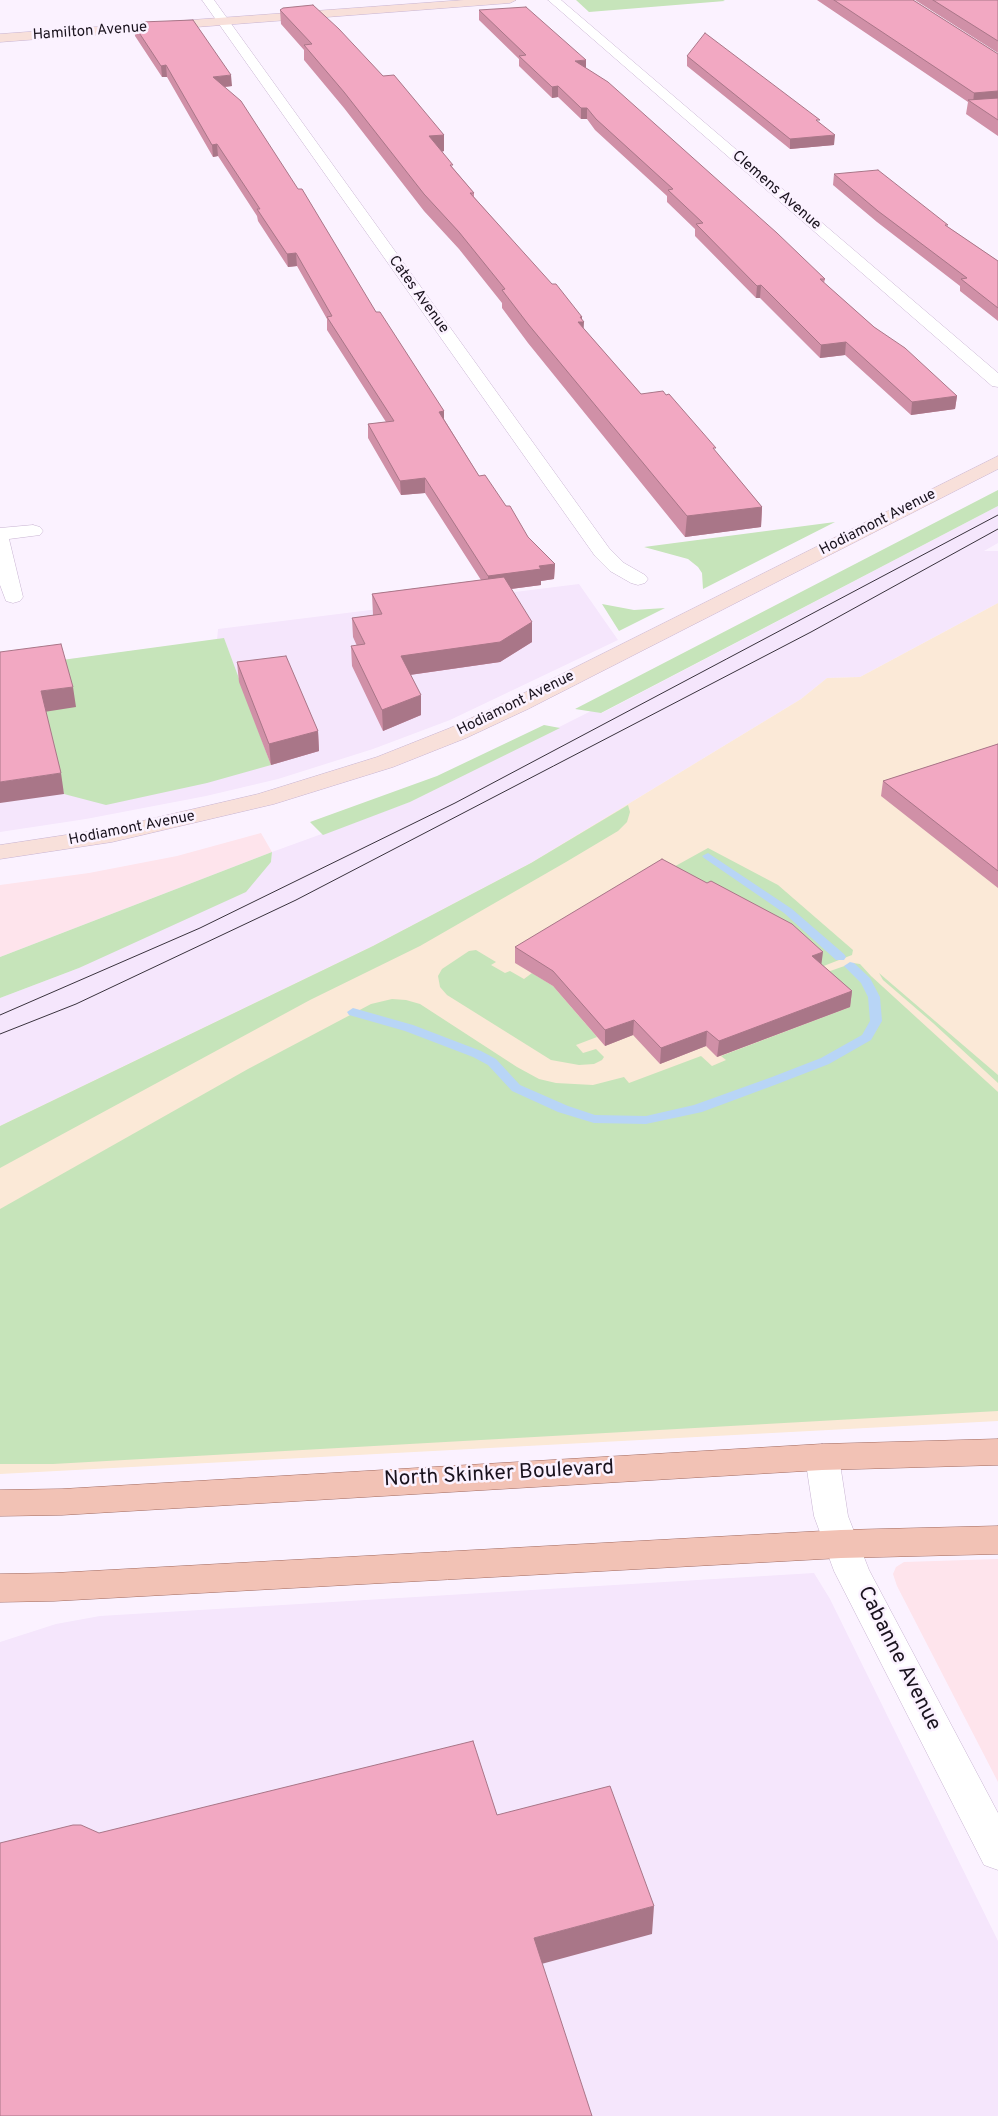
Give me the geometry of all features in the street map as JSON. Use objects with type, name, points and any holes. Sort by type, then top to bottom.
[{"type":"main road","name":"North Skinker Boulevard","points":[[0,1503],[72,1501],[822,1457],[998,1452]]},
{"type":"main road","points":[[0,1588],[54,1587],[841,1544],[998,1540]]},
{"type":"main road","points":[[0,1607],[54,1587]]},
{"type":"street","name":"Cates Avenue","points":[[208,0],[602,552],[617,567],[638,579]]},
{"type":"street","name":"Hamilton Avenue","points":[[0,38],[510,0]]},
{"type":"street","name":"Clemens Avenue","points":[[554,0],[998,382]]},
{"type":"street","name":"Hodiamont Avenue","points":[[0,852],[112,835],[192,817],[266,799],[385,762],[458,733],[520,704],[998,462]]},
{"type":"street","points":[[0,534],[33,531]]},
{"type":"street","points":[[0,541],[13,597]]},
{"type":"street","name":"Cabanne Avenue","points":[[822,1457],[831,1516],[852,1571],[998,1852]]},
{"type":"shaded area","points":[[998,506],[998,543],[984,551],[998,551],[998,603],[860,677],[827,678],[801,699],[531,863],[373,946],[0,1126],[0,998],[79,968],[271,862],[272,852],[410,802],[591,711],[602,713]]},
{"type":"shaded area","points":[[579,584],[618,640],[450,720],[373,749],[278,779],[206,796],[86,819],[0,832],[0,668],[217,640],[218,629]]},
{"type":"shaded area","points":[[998,603],[998,1421],[0,1474],[0,1126],[373,946],[531,863],[801,699],[827,678],[860,677]]},
{"type":"shaded area","points":[[261,833],[272,852],[0,957],[0,885],[89,873],[177,856]]},
{"type":"shaded area","points":[[998,1559],[998,1782],[897,1586],[893,1574],[896,1567],[904,1562]]},
{"type":"shaded area","points":[[814,1573],[830,1599],[998,1941],[998,2116],[0,2116],[0,1642],[56,1624],[100,1616]]},
{"type":"green space","points":[[576,0],[723,0],[725,1],[589,12]]},
{"type":"green space","points":[[998,490],[998,506],[601,713],[575,709]]},
{"type":"green space","points":[[835,522],[703,589],[702,573],[688,559],[644,547]]},
{"type":"green space","points":[[602,604],[634,610],[665,608],[619,631]]},
{"type":"green space","points":[[224,638],[271,765],[207,783],[106,805],[64,794],[44,712],[62,660]]},
{"type":"green space","points":[[544,725],[560,728],[410,802],[323,835],[310,822],[437,776]]},
{"type":"green space","points":[[628,805],[630,812],[627,822],[618,831],[566,862],[420,946],[310,1000],[0,1168],[0,1126],[373,946],[531,863]]},
{"type":"green space","points":[[708,848],[778,885],[853,950],[852,955],[821,967],[661,874]]},
{"type":"green space","points":[[272,852],[271,862],[246,892],[79,968],[0,998],[0,957]]},
{"type":"green space","points":[[476,950],[496,962],[491,965],[505,973],[510,971],[524,979],[532,973],[553,986],[597,1037],[576,1045],[583,1053],[596,1049],[604,1057],[602,1060],[594,1064],[579,1065],[551,1060],[447,995],[440,987],[438,976],[442,969],[469,951]]},
{"type":"green space","points":[[853,963],[860,964],[998,1092],[998,1411],[53,1464],[0,1464],[0,1209],[248,1069],[371,1004],[392,999],[420,1004],[517,1067],[539,1079],[556,1083],[593,1085],[624,1077],[629,1083],[701,1056],[712,1066],[726,1060],[721,1056],[850,1007],[816,976]]},
{"type":"green space","points":[[879,973],[998,1075],[998,1083],[883,980]]},
{"type":"building","points":[[834,0],[913,0],[998,54],[998,91],[974,93]]},
{"type":"building","points":[[933,0],[998,0],[998,41]]},
{"type":"building","points":[[313,5],[339,29],[383,76],[394,75],[444,135],[429,136],[474,193],[470,193],[552,284],[556,284],[584,322],[578,322],[641,394],[663,391],[666,395],[669,394],[716,448],[713,448],[762,507],[687,516],[528,324],[502,290],[505,289],[459,232],[424,194],[344,92],[304,45],[312,44],[280,10],[283,8]]},
{"type":"building","points":[[526,7],[586,60],[575,61],[608,82],[777,233],[825,279],[820,279],[874,327],[905,348],[957,396],[912,402],[846,342],[821,345],[761,285],[757,286],[696,224],[703,223],[668,190],[673,189],[596,119],[587,108],[581,108],[558,86],[552,87],[519,56],[526,55],[479,10]]},
{"type":"building","points":[[193,20],[231,75],[213,77],[241,101],[298,189],[302,189],[376,312],[380,312],[444,411],[439,412],[479,476],[485,475],[506,506],[510,506],[528,537],[555,564],[539,566],[541,569],[488,576],[425,478],[400,481],[368,424],[394,421],[327,317],[332,316],[296,253],[287,254],[217,144],[212,145],[166,65],[161,66],[134,25],[143,25],[141,22]]},
{"type":"building","points":[[705,33],[820,120],[816,120],[835,135],[790,139],[687,56]]},
{"type":"building","points":[[998,98],[998,120],[968,100]]},
{"type":"building","points":[[878,170],[948,225],[945,225],[998,261],[998,308],[961,279],[967,278],[878,211],[834,174]]},
{"type":"building","points":[[504,577],[532,622],[500,642],[401,656],[421,695],[382,710],[351,646],[365,644],[352,618],[382,614],[372,594]]},
{"type":"building","points":[[61,644],[73,687],[41,691],[61,773],[0,782],[0,652]]},
{"type":"building","points":[[286,656],[318,731],[269,744],[237,662]]},
{"type":"building","points":[[998,744],[998,871],[883,781]]},
{"type":"building","points":[[662,859],[707,883],[711,881],[792,924],[823,952],[812,956],[852,991],[719,1041],[707,1031],[661,1048],[634,1020],[605,1030],[553,971],[515,947]]},
{"type":"building","points":[[473,1741],[497,1815],[610,1786],[654,1906],[534,1938],[592,2116],[0,2116],[0,1843],[73,1825],[81,1825],[99,1833]]},
{"type":"waterway","points":[[708,856],[788,911],[840,957]]},
{"type":"waterway","points":[[353,1012],[409,1028],[477,1054],[492,1062],[516,1088],[563,1109],[594,1119],[646,1120],[697,1109],[776,1080],[825,1061],[867,1037],[876,1021],[874,997],[866,981],[850,966]]},
{"type":"tram line","points":[[0,1015],[200,928],[455,803],[998,515]]},
{"type":"tram line","points":[[0,1034],[76,1004],[296,900],[811,632],[998,529]]}]
